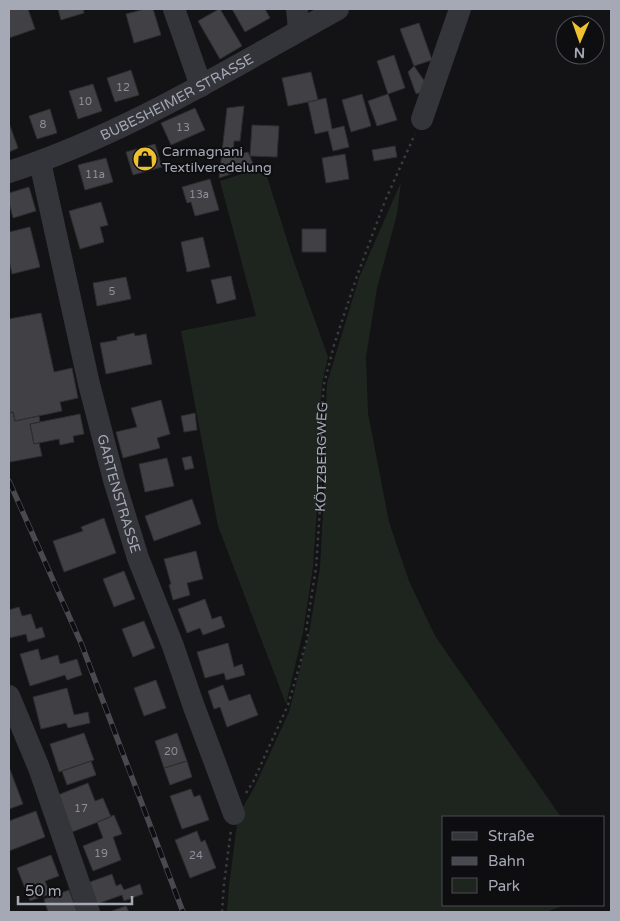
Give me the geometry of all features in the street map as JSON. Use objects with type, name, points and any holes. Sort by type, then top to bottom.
[{"type":"street","points":[[174,9],[201,86]]},
{"type":"street","name":"BUBESHEIMER STRASSE","points":[[9,172],[40,162],[123,126],[201,86],[298,20],[338,9]]},
{"type":"street","points":[[422,119],[460,9]]},
{"type":"street","name":"GARTENSTRASSE","points":[[40,162],[89,384],[114,480],[138,558],[173,646],[234,814]]},
{"type":"street","points":[[9,696],[39,768],[89,912]]},
{"type":"path","name":"KÖTZBERGWEG","points":[[222,912],[234,814],[253,782],[288,705],[308,636],[306,631],[316,568],[320,512],[321,422],[324,384],[334,345],[357,276],[385,201],[422,119]]},
{"type":"green space","points":[[264,167],[293,259],[328,357],[322,384],[319,422],[318,493],[313,567],[303,632],[286,704],[218,526],[181,331],[256,316],[220,181]]},
{"type":"green space","points":[[401,182],[397,214],[377,288],[366,357],[368,413],[389,522],[409,581],[435,636],[560,816],[442,816],[442,906],[562,906],[546,912],[227,912],[238,816],[255,786],[289,712],[309,633],[320,568],[327,383],[359,278]]},
{"type":"building","points":[[9,9],[28,9],[35,29],[9,38]]},
{"type":"building","points":[[58,9],[83,9],[84,13],[61,20]]},
{"type":"building","points":[[153,9],[161,35],[134,43],[126,14]]},
{"type":"building","points":[[219,9],[242,46],[220,59],[198,21]]},
{"type":"building","points":[[232,9],[265,9],[270,18],[245,32]]},
{"type":"building","points":[[419,23],[432,60],[414,66],[400,29]]},
{"type":"building","points":[[394,55],[405,88],[388,94],[377,61]]},
{"type":"building","points":[[414,66],[430,89],[416,94],[408,72]]},
{"type":"building","points":[[131,70],[139,95],[115,102],[107,78]]},
{"type":"building","points":[[311,72],[318,100],[288,106],[282,78]]},
{"type":"building","points":[[93,84],[102,111],[78,119],[69,91]]},
{"type":"building","points":[[362,94],[371,126],[351,132],[342,100]]},
{"type":"building","points":[[388,94],[397,120],[377,126],[368,101]]},
{"type":"building","points":[[326,98],[332,129],[344,126],[349,147],[333,151],[328,131],[315,134],[308,102]]},
{"type":"building","points":[[244,106],[240,141],[234,141],[233,156],[248,152],[254,166],[219,178],[227,108]]},
{"type":"building","points":[[195,108],[205,130],[171,145],[161,123]]},
{"type":"building","points":[[50,109],[57,133],[37,139],[29,116]]},
{"type":"building","points":[[9,123],[18,148],[9,152]]},
{"type":"building","points":[[252,125],[279,126],[277,157],[250,156]]},
{"type":"building","points":[[155,144],[162,167],[133,175],[126,152]]},
{"type":"building","points":[[395,146],[397,157],[374,161],[372,150]]},
{"type":"building","points":[[345,154],[349,179],[326,183],[322,158]]},
{"type":"building","points":[[106,158],[113,182],[85,190],[78,165]]},
{"type":"building","points":[[210,179],[219,210],[195,216],[191,202],[187,203],[182,187]]},
{"type":"building","points":[[29,187],[36,211],[13,218],[9,193]]},
{"type":"building","points":[[101,202],[108,225],[100,227],[104,242],[80,249],[69,211]]},
{"type":"building","points":[[30,227],[40,267],[12,274],[9,260],[9,232]]},
{"type":"building","points":[[302,229],[326,229],[326,252],[302,252]]},
{"type":"building","points":[[203,237],[210,267],[187,272],[181,242]]},
{"type":"building","points":[[231,276],[236,299],[217,304],[211,280]]},
{"type":"building","points":[[126,277],[131,299],[97,306],[93,283]]},
{"type":"building","points":[[41,313],[54,372],[72,368],[78,398],[60,402],[62,411],[15,421],[13,412],[9,413],[9,319]]},
{"type":"building","points":[[134,333],[135,336],[146,334],[152,364],[106,374],[100,343],[117,340],[117,337]]},
{"type":"building","points":[[161,400],[170,434],[157,438],[160,448],[123,458],[116,432],[137,427],[131,408]]},
{"type":"building","points":[[13,412],[15,421],[39,416],[40,422],[30,424],[34,444],[39,443],[42,456],[10,462],[9,413]]},
{"type":"building","points":[[195,413],[197,430],[184,432],[181,416]]},
{"type":"building","points":[[80,414],[84,434],[73,436],[74,442],[60,445],[59,439],[34,444],[30,424]]},
{"type":"building","points":[[191,456],[194,468],[185,470],[182,458]]},
{"type":"building","points":[[167,458],[174,486],[145,492],[139,464]]},
{"type":"building","points":[[192,499],[201,524],[154,541],[145,516]]},
{"type":"building","points":[[104,518],[116,553],[64,572],[53,541],[83,531],[81,527]]},
{"type":"building","points":[[196,551],[203,579],[187,583],[190,595],[173,600],[164,559]]},
{"type":"building","points":[[124,571],[135,599],[114,607],[103,579]]},
{"type":"building","points":[[205,599],[212,619],[221,616],[225,627],[203,635],[200,628],[187,633],[178,609]]},
{"type":"building","points":[[19,607],[22,616],[31,614],[36,629],[42,627],[45,637],[28,642],[26,634],[9,638],[9,610]]},
{"type":"building","points":[[144,621],[155,648],[133,657],[122,629]]},
{"type":"building","points":[[228,643],[234,667],[242,664],[245,675],[226,680],[224,673],[205,678],[197,652]]},
{"type":"building","points":[[38,649],[41,660],[58,655],[60,664],[77,659],[82,675],[67,680],[65,675],[30,686],[20,654]]},
{"type":"building","points":[[156,680],[166,708],[144,716],[134,688]]},
{"type":"building","points":[[223,685],[229,701],[250,694],[258,715],[227,727],[220,707],[214,709],[208,691]]},
{"type":"building","points":[[67,688],[74,715],[88,712],[90,723],[68,728],[66,723],[41,729],[33,697]]},
{"type":"building","points":[[84,733],[94,760],[59,772],[50,744]]},
{"type":"building","points":[[177,733],[187,761],[164,768],[155,741]]},
{"type":"building","points":[[91,761],[96,775],[67,785],[62,771]]},
{"type":"building","points":[[187,761],[192,777],[170,785],[164,768]]},
{"type":"building","points":[[9,767],[23,804],[9,809]]},
{"type":"building","points":[[88,783],[95,801],[103,798],[111,817],[72,832],[58,795]]},
{"type":"building","points":[[191,789],[194,797],[200,795],[209,820],[182,829],[170,796]]},
{"type":"building","points":[[36,811],[45,837],[9,851],[9,821]]},
{"type":"building","points":[[114,815],[122,834],[113,837],[121,860],[93,871],[83,846],[103,838],[97,822]]},
{"type":"building","points":[[197,831],[201,842],[205,840],[216,868],[190,878],[175,840]]},
{"type":"building","points":[[51,855],[59,876],[45,881],[50,894],[30,901],[17,868]]},
{"type":"building","points":[[112,874],[116,886],[121,884],[124,890],[140,884],[143,894],[124,901],[122,895],[97,904],[90,882]]},
{"type":"building","points":[[69,890],[77,911],[48,912],[44,899]]},
{"type":"building","points":[[126,906],[129,912],[109,912]]},
{"type":"railway","points":[[9,481],[81,643],[183,912]]},
{"type":"place","name":"Carmagnani Textilveredelung","points":[[145,159]]}]
